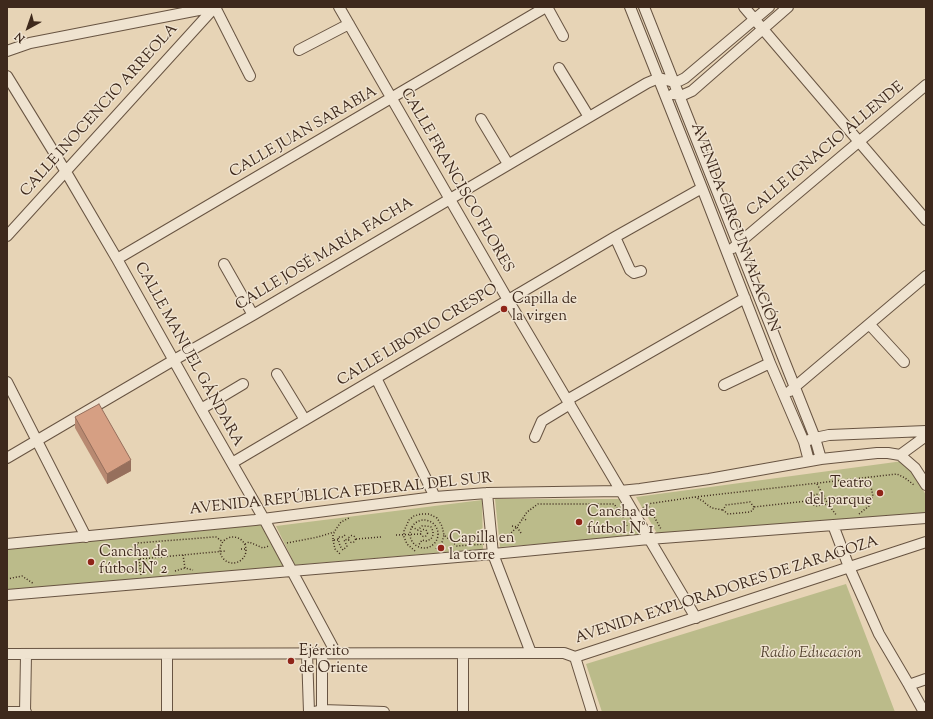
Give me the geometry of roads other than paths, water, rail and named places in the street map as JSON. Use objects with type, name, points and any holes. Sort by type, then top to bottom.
[{"type":"street","points":[[7,51],[30,43],[215,7],[250,76]]},
{"type":"street","name":"CALLE INOCENCIO ARREOLA","points":[[7,236],[215,7]]},
{"type":"street","name":"CALLE FRANCISCO FLORES","points":[[339,7],[508,300],[696,618]]},
{"type":"street","points":[[547,7],[563,36]]},
{"type":"street","name":"CALLE JUAN SARABIA","points":[[117,259],[547,7]]},
{"type":"street","name":"AVENIDA CIRCUNVALACIÓN","points":[[630,7],[770,363],[804,442],[809,461]]},
{"type":"street","name":"AVENIDA CIRCUNVALACIÓN","points":[[644,7],[815,438],[821,459]]},
{"type":"street","points":[[744,7],[926,220]]},
{"type":"street","points":[[659,78],[674,82],[685,78],[769,7]]},
{"type":"street","points":[[665,93],[683,95],[692,91],[788,7]]},
{"type":"street","points":[[299,50],[349,24]]},
{"type":"street","points":[[559,68],[589,117]]},
{"type":"street","name":"CALLE MANUEL GÁNDARA","points":[[7,76],[117,259],[264,519],[336,652]]},
{"type":"street","name":"CALLE JOSÉ MARÍA FACHA","points":[[7,458],[508,164],[659,78]]},
{"type":"street","name":"CALLE IGNACIO ALLENDE","points":[[727,253],[926,85]]},
{"type":"street","points":[[481,118],[508,164]]},
{"type":"street","name":"CALLE LIBORIO CRESPO","points":[[232,463],[615,237],[702,188]]},
{"type":"street","points":[[615,237],[630,270],[634,273],[641,271]]},
{"type":"street","points":[[224,264],[253,315]]},
{"type":"street","points":[[784,396],[926,276]]},
{"type":"street","points":[[535,437],[542,421],[569,402],[745,298]]},
{"type":"street","points":[[756,326],[767,319]]},
{"type":"street","points":[[870,324],[904,362]]},
{"type":"street","points":[[724,385],[770,363]]},
{"type":"street","points":[[277,374],[305,420]]},
{"type":"street","points":[[376,378],[434,497]]},
{"type":"street","points":[[7,382],[86,538]]},
{"type":"street","points":[[201,409],[243,384]]},
{"type":"street","points":[[804,442],[829,435],[926,431]]},
{"type":"street","points":[[926,436],[900,455],[915,468],[926,485]]},
{"type":"street","name":"AVENIDA REPÚBLICA FEDERAL DEL SUR","points":[[7,544],[86,538],[264,519],[434,497],[487,494],[620,491],[709,479],[821,459],[877,453],[900,455]]},
{"type":"street","points":[[487,494],[493,554],[531,653]]},
{"type":"street","points":[[7,594],[493,554],[836,521],[926,518]]},
{"type":"street","points":[[836,521],[849,567],[879,634],[924,712]]},
{"type":"street","name":"AVENIDA EXPLORADORES DE ZARAGOZA","points":[[7,654],[167,655],[336,652],[463,654],[564,653],[576,657],[926,542]]},
{"type":"street","points":[[307,653],[309,712]]},
{"type":"street","points":[[322,653],[319,711],[384,712]]},
{"type":"street","points":[[463,654],[463,712]]},
{"type":"street","points":[[7,712],[26,712],[26,655]]},
{"type":"street","points":[[167,655],[167,712]]},
{"type":"street","points":[[576,657],[592,712]]},
{"type":"street","points":[[909,685],[926,679]]},
{"type":"place","name":"Capilla de la virgen","points":[[504,309]]},
{"type":"place","name":"Teatro del parque","points":[[880,493]]},
{"type":"place","name":"Cancha de fútbol N° 1","points":[[579,522]]},
{"type":"place","name":"Capilla en la torre","points":[[441,548]]},
{"type":"place","name":"Cancha de fútbol N° 2","points":[[91,562]]},
{"type":"place","name":"Ejército de Oriente","points":[[291,661]]},
{"type":"park label","name":"Radio Educacion","points":[[811,654]]}]
